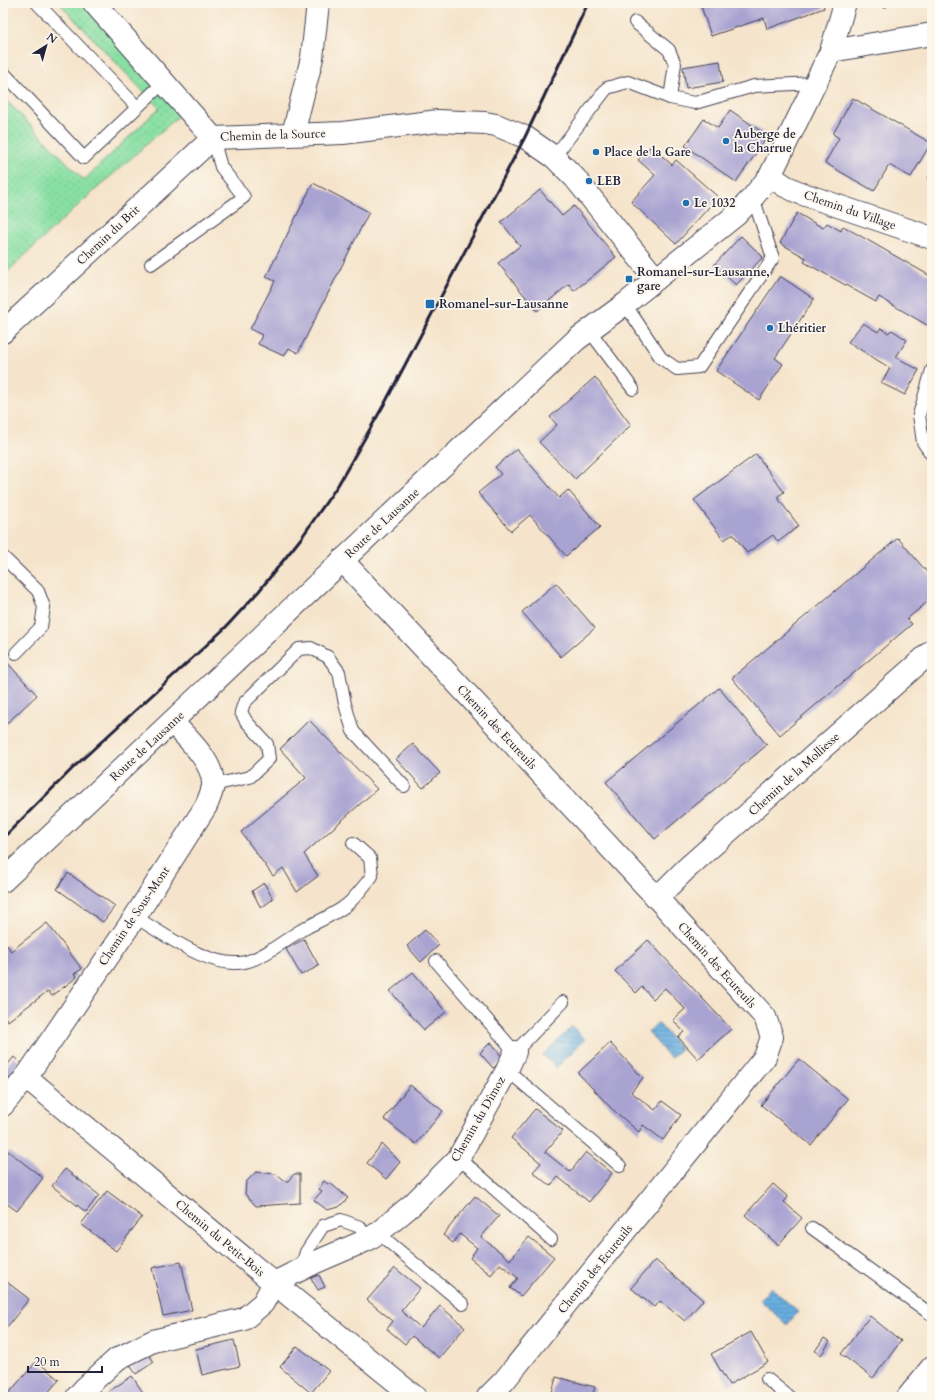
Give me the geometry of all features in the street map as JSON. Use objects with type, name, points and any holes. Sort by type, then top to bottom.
[{"type":"street","name":"Chemin de la Source","points":[[94,3],[213,138],[343,132],[438,121],[485,123],[525,137],[554,157]]},
{"type":"street","points":[[293,134],[312,58],[318,3]]},
{"type":"street","name":"Route de Lausanne","points":[[3,881],[576,340],[625,304],[736,215],[770,176],[831,51],[845,3]]},
{"type":"street","points":[[831,51],[932,34]]},
{"type":"street","name":"Chemin du Brit","points":[[3,332],[213,138]]},
{"type":"street","points":[[554,157],[575,178],[656,279]]},
{"type":"street","name":"Chemin du Village","points":[[770,176],[785,186],[800,193],[932,238]]},
{"type":"street","name":"Chemin des Ecureuils","points":[[342,560],[657,898],[764,1017],[772,1037],[765,1057],[509,1375],[488,1397]]},
{"type":"street","name":"Chemin de la Molliesse","points":[[657,898],[686,869],[932,652]]},
{"type":"street","points":[[172,722],[210,768],[213,785]]},
{"type":"street","name":"Chemin de Sous-Mont","points":[[3,1105],[26,1077],[204,811],[213,785]]},
{"type":"street","name":"Chemin du Dîmoz","points":[[274,1283],[372,1236],[413,1204],[458,1159],[511,1061]]},
{"type":"street","name":"Chemin du Petit-Bois","points":[[26,1077],[274,1283],[415,1397]]},
{"type":"street","points":[[77,1397],[117,1360],[153,1341],[244,1319],[263,1303],[274,1283]]},
{"type":"street","points":[[908,1397],[932,1367]]},
{"type":"lane","points":[[36,3],[137,107]]},
{"type":"lane","points":[[635,22],[669,50],[675,64],[670,98]]},
{"type":"lane","points":[[3,72],[84,158],[164,82]]},
{"type":"lane","points":[[554,157],[607,88],[628,82],[670,98],[695,103],[754,86],[816,83]]},
{"type":"lane","points":[[151,264],[244,197],[221,167],[213,138]]},
{"type":"lane","points":[[625,304],[661,358],[677,369],[699,366],[773,258],[753,197]]},
{"type":"lane","points":[[589,330],[634,390]]},
{"type":"lane","points":[[932,370],[919,415],[923,442],[932,455]]},
{"type":"lane","points":[[3,557],[38,591],[44,608],[41,627],[16,653]]},
{"type":"lane","points":[[213,785],[250,776],[269,759],[267,744],[246,721],[241,712],[244,703],[299,649],[311,648],[328,657],[339,672],[345,704],[353,731],[404,786]]},
{"type":"lane","points":[[134,917],[173,941],[211,959],[223,962],[244,962],[256,958],[349,903],[372,876],[370,858],[353,843]]},
{"type":"lane","points":[[436,961],[511,1061],[620,1166]]},
{"type":"lane","points":[[511,1061],[563,1002]]},
{"type":"lane","points":[[458,1159],[473,1170],[551,1240]]},
{"type":"lane","points":[[301,1269],[306,1252],[323,1226],[341,1220],[360,1227],[463,1304]]},
{"type":"lane","points":[[812,1228],[932,1315]]},
{"type":"lane","points":[[767,1379],[789,1397]]},
{"type":"green space","points":[[59,3],[88,3],[192,104],[74,209],[3,276],[3,97],[84,180],[159,108]]},
{"type":"water","points":[[658,1023],[681,1049],[670,1058],[648,1032]]},
{"type":"water","points":[[572,1026],[585,1039],[556,1068],[543,1055]]},
{"type":"water","points":[[771,1287],[798,1312],[787,1325],[760,1300]]},
{"type":"building","points":[[700,3],[823,3],[824,8],[767,29],[764,18],[711,36]]},
{"type":"building","points":[[880,3],[893,3],[884,8]]},
{"type":"building","points":[[720,61],[723,82],[686,88],[683,67]]},
{"type":"building","points":[[853,98],[931,143],[911,177],[889,165],[874,191],[825,163],[839,138],[833,134]]},
{"type":"building","name":"Auberge de la Charrue","points":[[730,110],[768,136],[736,182],[685,146],[704,119],[718,128]]},
{"type":"building","points":[[651,146],[672,165],[676,160],[718,197],[676,244],[631,202],[655,175],[638,160]]},
{"type":"building","points":[[932,171],[932,180],[928,178]]},
{"type":"building","points":[[313,183],[369,212],[298,353],[289,348],[284,356],[258,344],[262,335],[250,329],[275,281],[266,277]]},
{"type":"building","points":[[540,190],[562,216],[574,206],[616,257],[574,291],[569,284],[537,311],[498,263],[520,246],[501,222]]},
{"type":"building","points":[[797,213],[823,228],[827,223],[841,231],[843,226],[932,277],[932,317],[927,325],[879,297],[876,302],[804,262],[806,258],[780,243]]},
{"type":"building","points":[[741,236],[763,257],[736,285],[714,265]]},
{"type":"building","name":"Lhéritier","points":[[780,276],[814,299],[775,358],[783,364],[759,400],[716,371]]},
{"type":"building","points":[[863,323],[878,332],[881,328],[888,333],[892,330],[907,340],[896,357],[919,370],[905,395],[881,383],[890,368],[848,342]]},
{"type":"building","points":[[595,377],[631,425],[575,479],[539,442],[557,425],[550,417]]},
{"type":"building","points":[[932,431],[932,445],[927,443]]},
{"type":"building","points":[[517,449],[559,498],[568,490],[600,527],[566,556],[530,515],[511,531],[478,493],[501,474],[495,467]]},
{"type":"building","points":[[756,454],[784,492],[777,497],[799,526],[778,542],[773,535],[747,553],[733,534],[724,540],[694,500]]},
{"type":"building","points":[[898,538],[932,578],[932,598],[907,619],[912,624],[780,735],[732,678]]},
{"type":"building","points":[[556,583],[595,628],[561,657],[522,612]]},
{"type":"building","points":[[3,658],[37,695],[3,727]]},
{"type":"building","points":[[719,688],[767,745],[655,839],[606,782]]},
{"type":"building","points":[[309,720],[377,789],[304,854],[318,876],[297,892],[283,868],[273,876],[241,832],[306,778],[280,749]]},
{"type":"building","points":[[413,744],[440,773],[423,788],[396,759]]},
{"type":"building","points":[[68,873],[115,906],[103,922],[57,889]]},
{"type":"building","points":[[264,883],[273,899],[261,908],[252,891]]},
{"type":"building","points":[[47,923],[82,969],[74,974],[77,977],[52,996],[48,991],[8,1021],[3,1014],[3,948],[7,945],[11,951]]},
{"type":"building","points":[[425,930],[439,945],[421,962],[407,946]]},
{"type":"building","points":[[304,939],[319,966],[301,975],[286,949]]},
{"type":"building","points":[[648,940],[731,1029],[698,1059],[678,1037],[684,1032],[673,1020],[685,1009],[665,988],[653,999],[642,987],[636,993],[615,971]]},
{"type":"building","points":[[413,972],[446,1012],[424,1030],[390,991]]},
{"type":"building","points":[[491,1042],[504,1060],[493,1068],[480,1053]]},
{"type":"building","points":[[610,1043],[643,1078],[631,1092],[655,1110],[662,1101],[681,1115],[663,1140],[643,1125],[639,1132],[611,1108],[578,1073]]},
{"type":"building","points":[[14,1057],[22,1065],[4,1085],[3,1070]]},
{"type":"building","points":[[799,1059],[848,1099],[811,1145],[761,1105]]},
{"type":"building","points":[[410,1085],[443,1111],[416,1144],[384,1119]]},
{"type":"building","points":[[535,1109],[563,1131],[545,1152],[570,1172],[586,1152],[612,1173],[589,1202],[558,1177],[550,1186],[533,1172],[541,1163],[511,1138]]},
{"type":"building","points":[[382,1144],[400,1162],[386,1179],[367,1163]]},
{"type":"building","points":[[8,1151],[43,1178],[17,1211],[3,1201],[3,1158]]},
{"type":"building","points":[[65,1169],[99,1195],[86,1212],[52,1186]]},
{"type":"building","points":[[256,1172],[276,1174],[284,1181],[288,1181],[294,1174],[300,1174],[300,1203],[256,1206],[245,1194],[246,1182]]},
{"type":"building","points":[[324,1181],[328,1184],[330,1183],[348,1198],[339,1207],[327,1210],[314,1200],[322,1191],[319,1189]]},
{"type":"building","points":[[773,1184],[788,1197],[784,1202],[802,1218],[778,1245],[745,1215]]},
{"type":"building","points":[[107,1191],[142,1217],[116,1251],[81,1224]]},
{"type":"building","points":[[475,1196],[499,1216],[481,1237],[510,1260],[529,1237],[554,1257],[521,1296],[510,1288],[518,1278],[500,1264],[491,1275],[470,1258],[477,1248],[460,1234],[453,1243],[443,1235]]},
{"type":"building","points":[[655,1260],[703,1300],[685,1321],[660,1301],[654,1307],[631,1288]]},
{"type":"building","points":[[181,1262],[192,1310],[163,1316],[152,1268]]},
{"type":"building","points":[[395,1268],[420,1288],[401,1311],[421,1328],[440,1306],[465,1327],[439,1358],[412,1336],[405,1344],[387,1329],[393,1321],[367,1300]]},
{"type":"building","points":[[319,1275],[325,1287],[318,1290],[311,1278]]},
{"type":"building","points":[[3,1279],[29,1299],[3,1332]]},
{"type":"building","points":[[870,1316],[901,1341],[873,1378],[841,1354]]},
{"type":"building","points":[[751,1332],[768,1362],[729,1385],[711,1354]]},
{"type":"building","points":[[824,1338],[830,1342],[821,1355],[815,1351]]},
{"type":"building","points":[[234,1340],[240,1366],[202,1375],[196,1349]]},
{"type":"building","points":[[297,1346],[329,1371],[311,1393],[280,1367]]},
{"type":"building","points":[[148,1353],[154,1362],[136,1374],[130,1365]]},
{"type":"building","points":[[37,1361],[59,1380],[44,1397],[11,1397],[8,1394]]},
{"type":"building","points":[[132,1376],[146,1397],[111,1397],[108,1392]]},
{"type":"building","points":[[556,1377],[595,1387],[592,1397],[551,1397]]},
{"type":"railway","points":[[3,838],[75,766],[225,628],[259,591],[302,537],[338,485],[386,401],[525,137],[588,3]]},
{"type":"place","name":"Auberge de la Charrue","points":[[726,141]]},
{"type":"place","name":"Place de la Gare","points":[[596,152]]},
{"type":"place","name":"LEB","points":[[589,181]]},
{"type":"place","name":"Le 1032","points":[[686,203]]},
{"type":"place","name":"Romanel-sur-Lausanne, gare","points":[[629,279]]},
{"type":"place","name":"Romanel-sur-Lausanne","points":[[430,304]]},
{"type":"place","name":"Lhéritier","points":[[770,328]]}]
